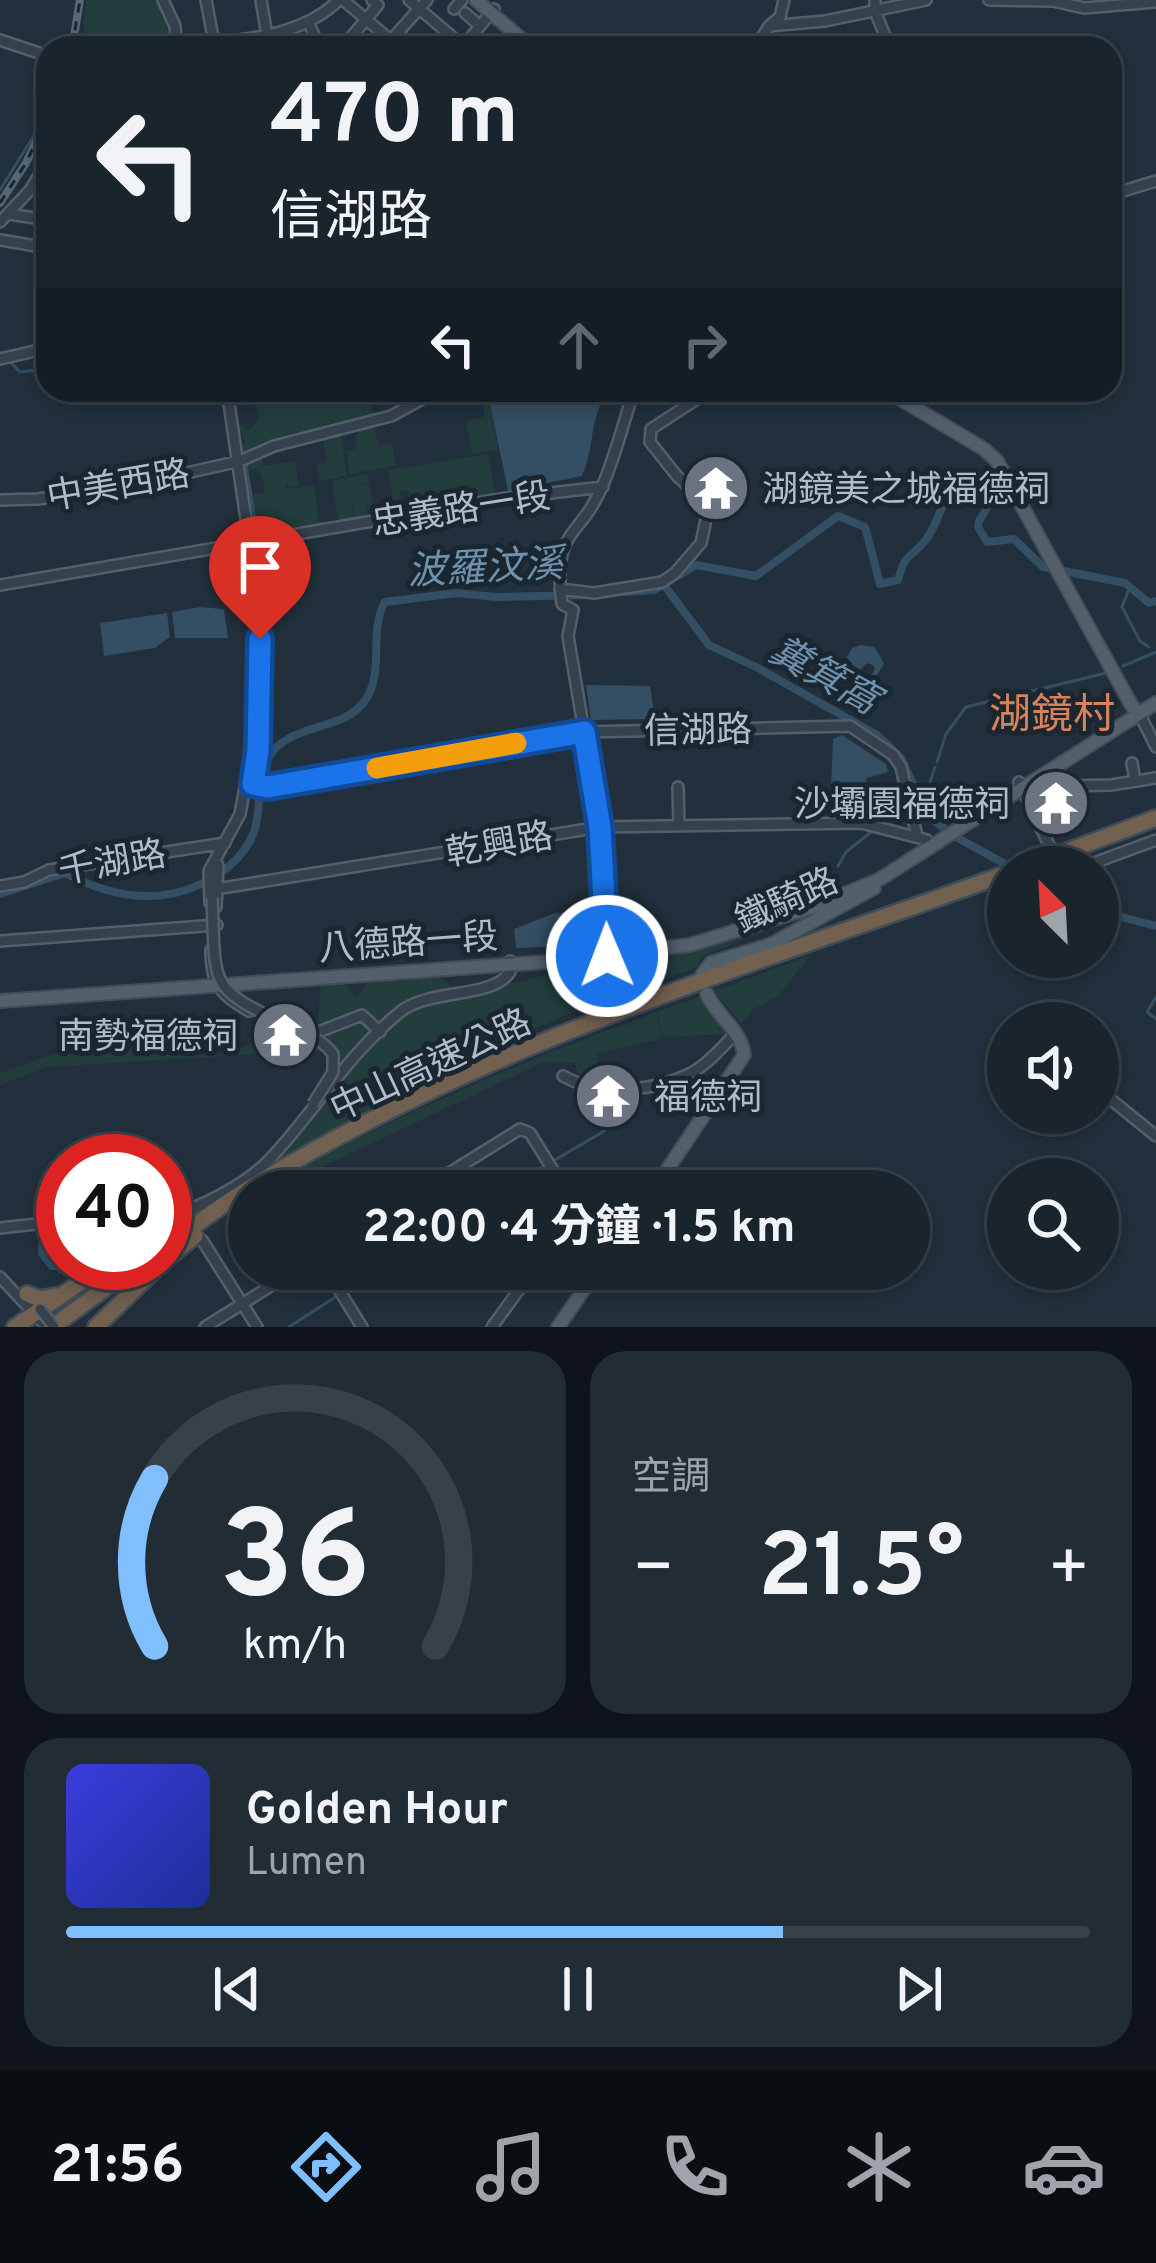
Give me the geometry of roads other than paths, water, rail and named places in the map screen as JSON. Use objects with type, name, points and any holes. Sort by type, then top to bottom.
[{"type":"highway","points":[[1085,846],[1156,822]]},
{"type":"highway","points":[[1086,846],[1156,822]]},
{"type":"highway","name":"中山高速公路","points":[[292,1170],[388,1113],[521,1052],[987,885]]},
{"type":"highway","points":[[192,1223],[228,1206]]},
{"type":"highway","name":"中山高速公路","points":[[192,1230],[228,1208]]},
{"type":"highway","points":[[192,1240],[228,1212]]},
{"type":"highway","points":[[15,1327],[66,1290]]},
{"type":"highway","points":[[54,1327],[105,1290]]},
{"type":"highway","points":[[96,1327],[134,1290]]},
{"type":"highway","points":[[15,1327],[26,1310],[25,1296],[45,1299],[58,1295]]},
{"type":"main road","points":[[486,6],[522,36]]},
{"type":"main road","points":[[905,402],[990,454],[1062,569]]},
{"type":"main road","points":[[916,402],[1001,457],[1138,709]]},
{"type":"main road","points":[[1021,784],[1156,699]]},
{"type":"main road","name":"八德路一段","points":[[0,998],[690,944],[819,905],[884,873],[930,838],[1021,784]]},
{"type":"main road","name":"鐵騎路","points":[[703,975],[711,963],[770,945],[863,897],[884,873]]},
{"type":"main road","points":[[666,1170],[744,1055],[737,1032],[707,994]]},
{"type":"main road","points":[[558,1327],[584,1290]]},
{"type":"street","points":[[206,0],[213,36]]},
{"type":"street","points":[[261,0],[267,36]]},
{"type":"street","points":[[280,36],[309,26],[342,0],[382,36]]},
{"type":"street","points":[[353,36],[378,5],[372,0]]},
{"type":"street","points":[[410,0],[424,4],[452,36]]},
{"type":"street","points":[[763,36],[781,17],[784,0]]},
{"type":"street","points":[[770,26],[926,0]]},
{"type":"street","points":[[989,0],[1084,8],[1156,2]]},
{"type":"street","points":[[163,1],[175,36]]},
{"type":"street","points":[[400,36],[424,4]]},
{"type":"street","points":[[471,36],[486,6]]},
{"type":"street","points":[[875,6],[886,36]]},
{"type":"street","points":[[460,8],[480,26]]},
{"type":"street","points":[[309,26],[314,36]]},
{"type":"street","points":[[0,43],[36,54]]},
{"type":"street","points":[[4,218],[36,180]]},
{"type":"street","points":[[1122,191],[1156,181]]},
{"type":"street","points":[[30,190],[36,191]]},
{"type":"street","points":[[4,218],[34,218]]},
{"type":"street","points":[[0,240],[36,246]]},
{"type":"street","points":[[0,359],[36,351]]},
{"type":"street","points":[[212,870],[260,785],[262,608],[230,402]]},
{"type":"street","name":"中美西路","points":[[0,500],[142,483],[238,461],[274,446],[391,416],[417,402]]},
{"type":"street","points":[[607,952],[600,827],[568,632],[572,610],[560,595],[562,548],[603,487],[630,402]]},
{"type":"street","points":[[560,595],[662,582],[701,543],[708,510],[650,442],[651,429],[693,402]]},
{"type":"street","name":"忠義路一段","points":[[0,585],[507,498],[603,487]]},
{"type":"street","points":[[251,542],[257,594],[253,746],[240,814],[212,870],[215,969],[222,988],[323,1042],[334,1054],[333,1072],[313,1104]]},
{"type":"street","points":[[1138,709],[1156,748]]},
{"type":"street","name":"信湖路","points":[[260,785],[584,732],[850,726],[893,755],[930,838]]},
{"type":"street","points":[[1132,763],[1135,781]]},
{"type":"street","points":[[1045,846],[1021,784],[1156,778]]},
{"type":"street","points":[[678,787],[679,826]]},
{"type":"street","name":"乾興路","points":[[212,892],[600,827],[861,824],[930,838]]},
{"type":"street","points":[[1119,854],[1156,840]]},
{"type":"street","name":"千湖路","points":[[0,886],[49,870],[225,843]]},
{"type":"street","points":[[212,892],[218,982],[225,997],[304,1037],[362,1015],[380,1032]]},
{"type":"street","points":[[0,941],[214,925]]},
{"type":"street","points":[[192,1207],[269,1160],[313,1104],[398,1013],[421,1000],[500,985],[511,972],[510,961]]},
{"type":"street","points":[[563,1076],[597,1088],[623,1089],[673,1079],[694,1071],[737,1032]]},
{"type":"street","points":[[1119,1106],[1156,1136]]},
{"type":"street","points":[[454,1170],[520,1129],[530,1132],[553,1170]]},
{"type":"street","points":[[0,1228],[36,1224]]},
{"type":"street","points":[[202,1240],[257,1327]]},
{"type":"street","points":[[0,1273],[54,1327]]},
{"type":"street","points":[[205,1327],[264,1290]]},
{"type":"street","points":[[339,1290],[362,1327]]},
{"type":"street","points":[[496,1327],[522,1290]]},
{"type":"water","points":[[489,402],[601,402],[582,476],[508,491]]},
{"type":"water","points":[[224,609],[228,638],[175,638],[172,612]]},
{"type":"water","points":[[167,613],[170,637],[155,648],[104,656],[100,623]]},
{"type":"water","points":[[875,647],[884,664],[871,685],[866,683],[873,665],[867,663],[851,679],[840,670],[852,648]]},
{"type":"water","points":[[586,685],[650,686],[655,719],[591,720]]},
{"type":"water","points":[[842,735],[886,764],[888,772],[867,778],[855,816],[830,814],[833,739]]},
{"type":"water","points":[[577,912],[598,921],[598,945],[516,948],[514,929],[555,913]]},
{"type":"waterway","points":[[0,190],[36,132]]},
{"type":"waterway","points":[[0,364],[10,362],[20,372],[36,370]]},
{"type":"waterway","points":[[246,465],[258,538]]},
{"type":"waterway","points":[[625,592],[654,590],[696,565],[756,576],[838,516],[865,527],[880,584],[898,580],[906,560],[931,533],[951,487],[963,472],[987,474],[1002,483],[979,521],[987,542],[1014,539],[1043,567],[1125,583],[1149,603],[1156,601]]},
{"type":"waterway","points":[[259,545],[263,565]]},
{"type":"waterway","points":[[264,570],[268,604]]},
{"type":"waterway","name":"糞箕窩","points":[[664,585],[709,645],[877,735],[901,758],[929,817],[987,854]]},
{"type":"waterway","points":[[1130,587],[1122,607],[1140,641],[1149,647]]},
{"type":"waterway","name":"波羅汶溪","points":[[0,894],[65,873],[123,894],[162,895],[201,884],[225,869],[254,832],[264,768],[276,747],[344,718],[366,699],[375,676],[378,625],[385,602],[456,593],[586,595]]},
{"type":"waterway","points":[[265,677],[267,610]]},
{"type":"waterway","points":[[1123,666],[1156,652]]},
{"type":"waterway","points":[[937,762],[946,734],[966,707],[1106,673]]},
{"type":"waterway","points":[[263,722],[267,760]]},
{"type":"waterway","points":[[914,800],[929,785],[935,767]]},
{"type":"waterway","points":[[883,823],[904,807]]},
{"type":"waterway","points":[[838,866],[846,852],[875,829]]},
{"type":"waterway","name":"糞箕窩","points":[[1119,916],[1156,926]]},
{"type":"waterway","points":[[1156,997],[1147,1012],[1156,1019]]},
{"type":"waterway","points":[[538,1170],[606,1130],[611,1120]]},
{"type":"waterway","points":[[289,1327],[337,1296]]},
{"type":"railway","points":[[74,36],[80,0]]},
{"type":"railway","points":[[0,203],[36,142]]},
{"type":"place","name":"湖鏡美之城福德祠","points":[[716,488]]},
{"type":"place","name":"沙壩園福德祠","points":[[1056,803]]},
{"type":"place","name":"南勢福德祠","points":[[285,1035]]},
{"type":"place","name":"福德祠","points":[[608,1096]]},
{"type":"district","name":"湖鏡村","points":[[1052,713]]}]
